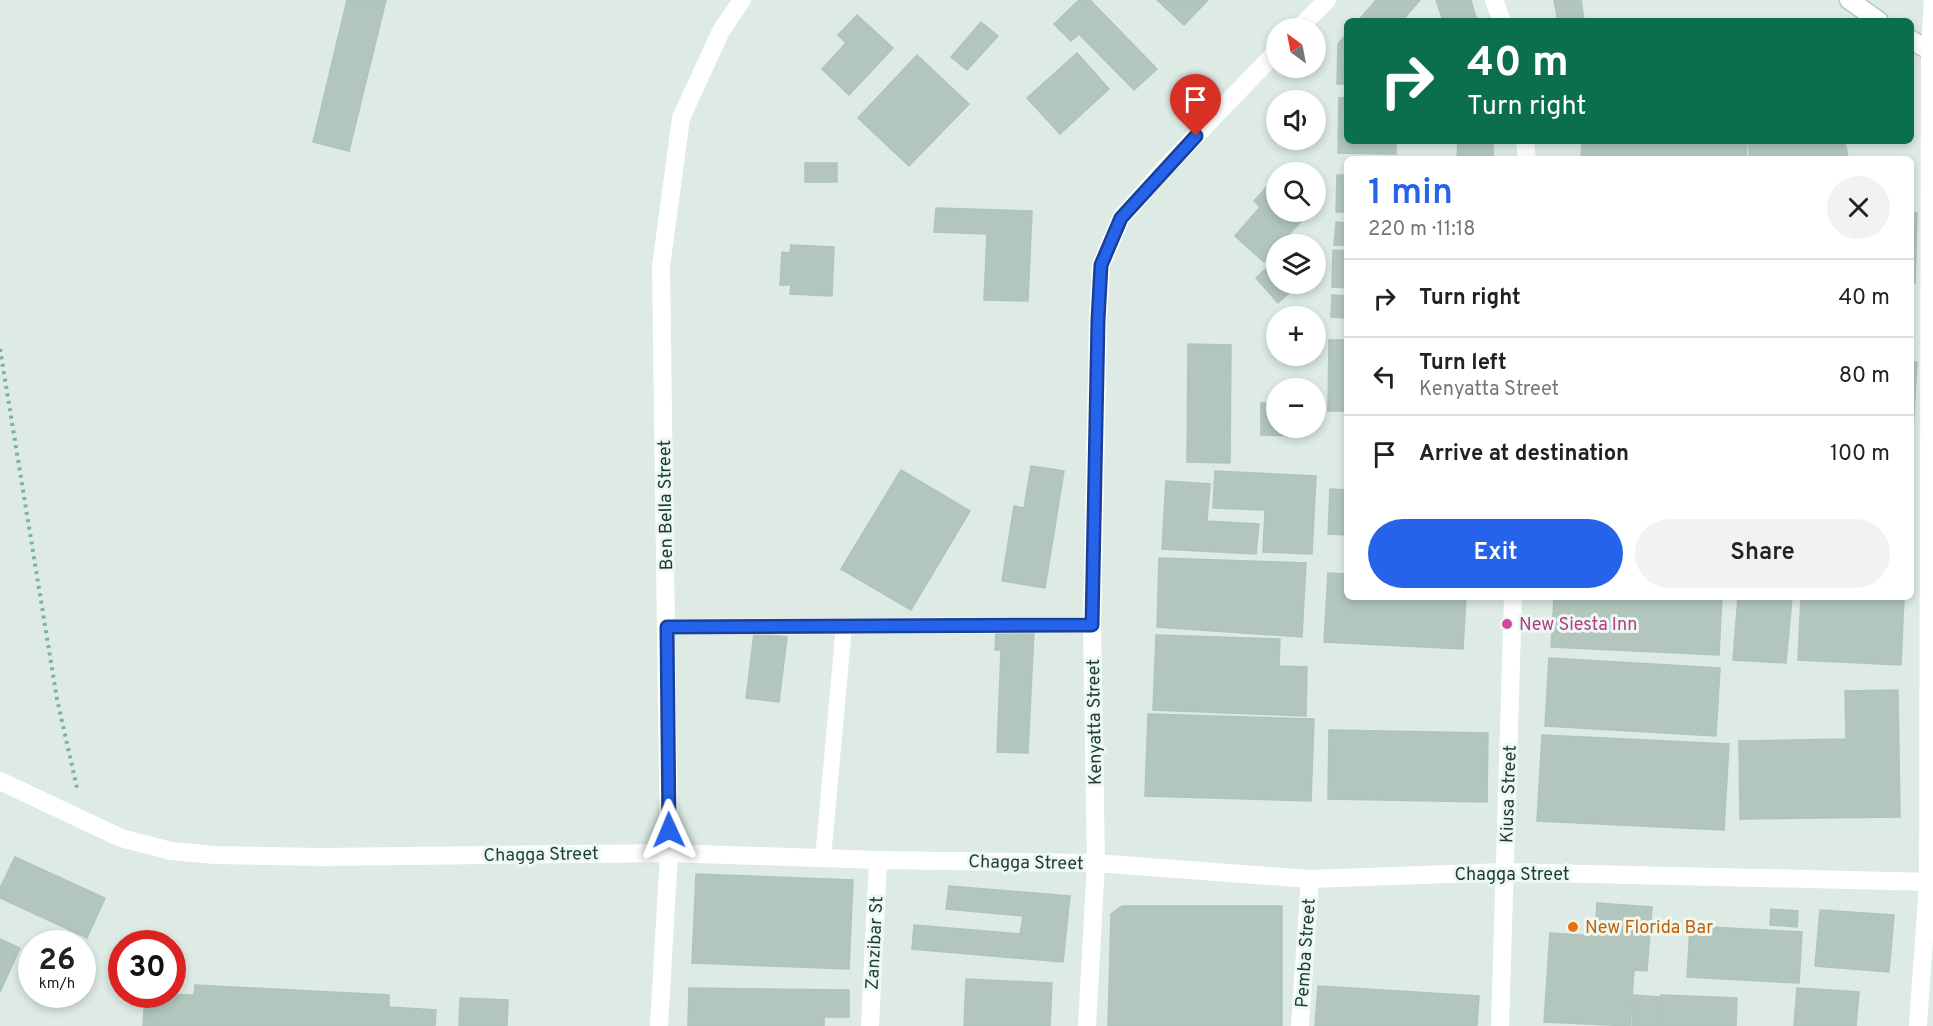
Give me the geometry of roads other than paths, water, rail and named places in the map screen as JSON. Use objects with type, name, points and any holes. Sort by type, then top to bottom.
[{"type":"street","name":"Ben Bella Street","points":[[659,1026],[669,853],[661,267],[681,118],[722,31],[742,0]]},
{"type":"street","points":[[1309,18],[1327,0]]},
{"type":"street","points":[[1494,0],[1501,18]]},
{"type":"street","points":[[1849,0],[1875,18]]},
{"type":"street","points":[[1918,1026],[1931,882],[1933,0]]},
{"type":"street","points":[[1914,42],[1932,51]]},
{"type":"street","name":"Kenyatta Street","points":[[1087,1026],[1096,863],[1092,625],[1101,265],[1121,218],[1164,169],[1266,62]]},
{"type":"street","name":"Kiusa Street","points":[[1500,1026],[1513,600]]},
{"type":"street","name":"Chagga Street","points":[[0,781],[121,838],[171,851],[215,855],[321,857],[669,853],[878,860],[1096,863],[1310,879],[1506,873],[1931,882]]},
{"type":"street","name":"Zanzibar St","points":[[870,1026],[878,860]]},
{"type":"street","name":"Pemba Street","points":[[1300,1026],[1310,879]]},
{"type":"lane","points":[[667,627],[1092,625]]},
{"type":"lane","points":[[823,858],[844,626]]},
{"type":"place","name":"New Siesta Inn","points":[[1507,624]]},
{"type":"place","name":"New Florida Bar","points":[[1573,927]]}]
